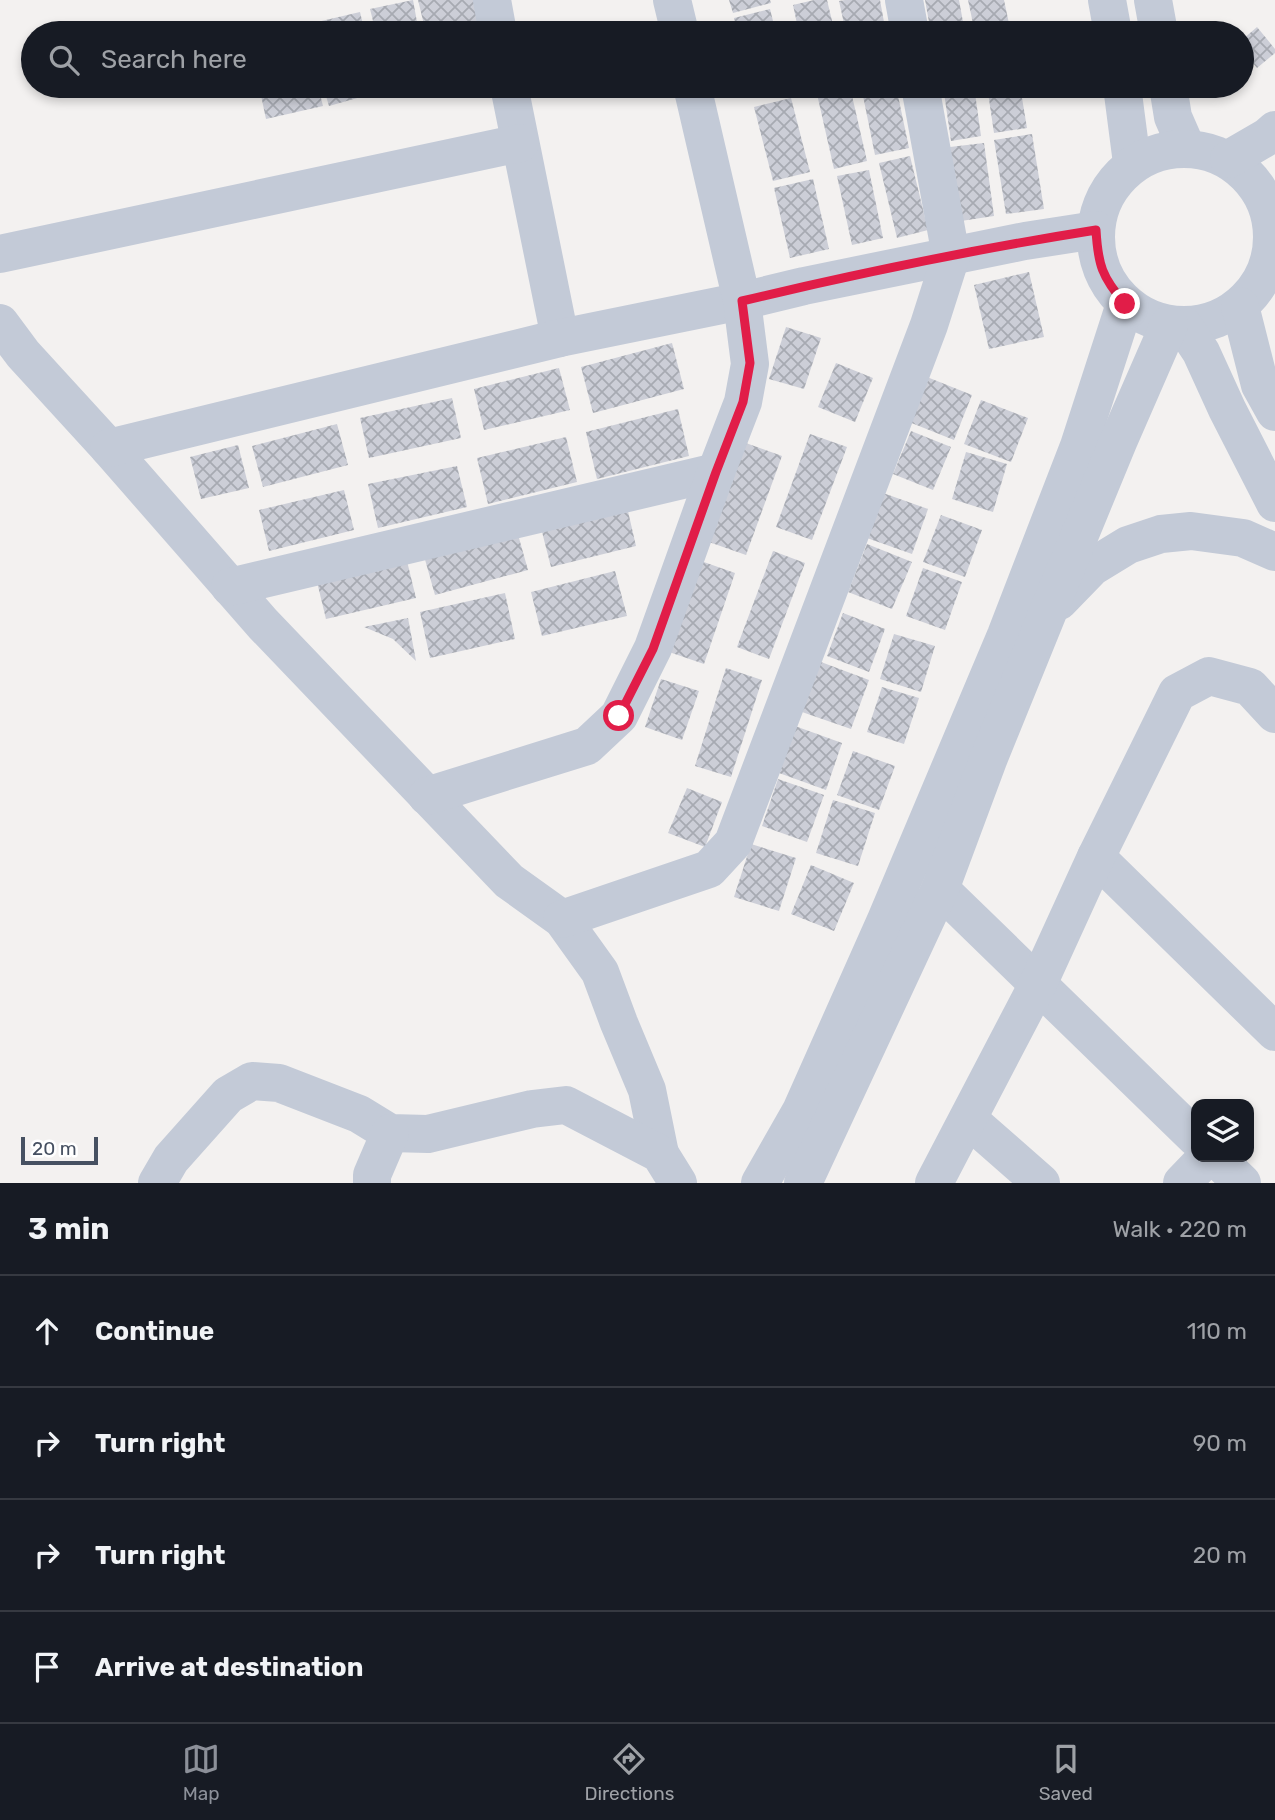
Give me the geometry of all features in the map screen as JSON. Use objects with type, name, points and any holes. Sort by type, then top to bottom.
[{"type":"street","points":[[492,0],[496,21]]},
{"type":"street","points":[[672,0],[677,21]]},
{"type":"street","points":[[904,0],[908,21]]},
{"type":"street","points":[[1107,0],[1111,21]]},
{"type":"street","points":[[1153,0],[1157,21]]},
{"type":"street","points":[[511,98],[560,338]]},
{"type":"street","points":[[427,796],[587,746],[619,716],[653,649],[743,402],[750,363],[742,301],[695,98]]},
{"type":"street","points":[[562,919],[709,869],[733,844],[929,325],[951,256],[922,98]]},
{"type":"street","points":[[1124,98],[1132,163]]},
{"type":"street","points":[[1170,98],[1173,117],[1187,149]]},
{"type":"street","points":[[1229,159],[1275,130]]},
{"type":"street","points":[[0,254],[520,143]]},
{"type":"street","points":[[1187,149],[1213,153],[1229,159],[1254,179],[1272,199],[1271,261],[1259,286],[1240,306],[1193,326],[1176,325],[1146,317],[1125,304],[1107,283],[1097,257],[1096,230],[1102,203],[1117,179],[1132,163],[1162,152],[1187,149]]},
{"type":"street","points":[[109,448],[560,338],[951,256],[1096,230]]},
{"type":"street","points":[[760,1183],[801,1111],[886,920],[1006,635],[1079,446],[1125,304]]},
{"type":"street","points":[[1240,306],[1260,385],[1275,412]]},
{"type":"street","points":[[0,323],[23,354],[263,624],[509,881],[562,919],[600,972],[647,1090],[669,1168]]},
{"type":"street","points":[[1176,325],[1200,352],[1275,503]]},
{"type":"street","points":[[803,1183],[940,889],[988,760],[1118,442],[1176,325]]},
{"type":"street","points":[[230,587],[716,472]]},
{"type":"street","points":[[1048,612],[1092,567],[1128,545],[1161,534],[1191,531],[1243,538],[1275,552]]},
{"type":"street","points":[[934,1183],[1038,984],[1096,857],[1177,693],[1209,676],[1250,687],[1275,714]]},
{"type":"street","points":[[1096,857],[1275,1032]]},
{"type":"street","points":[[940,889],[1191,1133]]},
{"type":"street","points":[[157,1183],[171,1159],[228,1095],[253,1081],[279,1083],[359,1114],[390,1133],[428,1133],[532,1109],[566,1105],[669,1168]]},
{"type":"street","points":[[968,1119],[1041,1183]]},
{"type":"street","points":[[372,1183],[372,1175],[390,1133]]},
{"type":"street","points":[[1182,1183],[1202,1162]]},
{"type":"street","points":[[1220,1162],[1242,1183]]},
{"type":"building","points":[[413,0],[417,21],[373,21],[370,9]]},
{"type":"building","points":[[418,0],[476,0],[481,21],[423,21]]},
{"type":"building","points":[[729,0],[770,0],[771,3],[733,13]]},
{"type":"building","points":[[827,0],[832,21],[796,21],[793,5]]},
{"type":"building","points":[[880,0],[884,21],[843,21],[839,1]]},
{"type":"building","points":[[925,0],[959,0],[963,21],[929,21]]},
{"type":"building","points":[[968,0],[1004,0],[1008,21],[972,21]]},
{"type":"building","points":[[770,9],[773,21],[735,21],[734,18]]},
{"type":"building","points":[[360,12],[362,21],[322,21]]},
{"type":"building","points":[[1257,27],[1275,49],[1275,53],[1257,68],[1254,64],[1254,30]]},
{"type":"building","points":[[262,98],[321,98],[323,106],[266,119]]},
{"type":"building","points":[[327,98],[357,98],[329,106]]},
{"type":"building","points":[[791,98],[810,172],[773,181],[754,107]]},
{"type":"building","points":[[818,98],[853,98],[867,161],[834,169]]},
{"type":"building","points":[[863,98],[899,98],[909,148],[875,155]]},
{"type":"building","points":[[945,98],[976,98],[981,136],[951,141]]},
{"type":"building","points":[[989,98],[1022,98],[1027,128],[994,133]]},
{"type":"building","points":[[1032,134],[1044,209],[1006,214],[994,140]]},
{"type":"building","points":[[984,143],[994,216],[961,221],[950,147]]},
{"type":"building","points":[[910,156],[928,230],[897,238],[879,163]]},
{"type":"building","points":[[869,170],[883,238],[852,245],[837,176]]},
{"type":"building","points":[[813,179],[829,249],[790,258],[774,188]]},
{"type":"building","points":[[1029,272],[1044,337],[989,349],[974,285]]},
{"type":"building","points":[[786,327],[821,338],[804,389],[769,379]]},
{"type":"building","points":[[672,343],[684,389],[593,413],[581,367]]},
{"type":"building","points":[[836,363],[873,378],[855,422],[818,407]]},
{"type":"building","points":[[559,368],[570,410],[484,430],[474,389]]},
{"type":"building","points":[[927,377],[972,395],[954,440],[909,422]]},
{"type":"building","points":[[452,398],[461,438],[369,458],[360,418]]},
{"type":"building","points":[[981,400],[1028,418],[1011,462],[964,444]]},
{"type":"building","points":[[678,409],[689,456],[597,479],[586,432]]},
{"type":"building","points":[[337,424],[348,465],[263,487],[252,446]]},
{"type":"building","points":[[911,431],[951,447],[933,490],[893,474]]},
{"type":"building","points":[[810,434],[847,447],[812,540],[776,527]]},
{"type":"building","points":[[566,437],[577,482],[488,504],[477,458]]},
{"type":"building","points":[[743,442],[782,456],[746,555],[706,541]]},
{"type":"building","points":[[238,445],[249,488],[201,499],[190,457]]},
{"type":"building","points":[[966,452],[1007,464],[993,512],[952,499]]},
{"type":"building","points":[[457,466],[467,507],[378,528],[368,484]]},
{"type":"building","points":[[344,490],[354,530],[269,551],[259,510]]},
{"type":"building","points":[[883,493],[928,509],[912,554],[867,538]]},
{"type":"building","points":[[627,507],[636,546],[551,567],[541,528]]},
{"type":"building","points":[[941,515],[982,530],[965,577],[923,562]]},
{"type":"building","points":[[517,531],[528,570],[435,595],[424,556]]},
{"type":"building","points":[[867,544],[912,562],[892,609],[848,592]]},
{"type":"building","points":[[773,551],[805,563],[769,659],[737,647]]},
{"type":"building","points":[[407,561],[416,598],[326,619],[317,582]]},
{"type":"building","points":[[701,561],[735,573],[704,664],[669,652]]},
{"type":"building","points":[[923,568],[962,582],[945,630],[906,616]]},
{"type":"building","points":[[615,571],[627,616],[542,636],[531,592]]},
{"type":"building","points":[[505,593],[515,639],[430,658],[420,612]]},
{"type":"building","points":[[843,613],[885,629],[869,672],[827,656]]},
{"type":"building","points":[[408,618],[416,661],[393,639],[364,627]]},
{"type":"building","points":[[894,634],[935,646],[921,692],[880,679]]},
{"type":"building","points":[[821,662],[869,680],[851,729],[802,712]]},
{"type":"building","points":[[726,668],[762,680],[731,777],[695,766]]},
{"type":"building","points":[[661,679],[699,691],[682,740],[645,727]]},
{"type":"building","points":[[882,687],[919,698],[904,744],[867,732]]},
{"type":"building","points":[[795,726],[842,743],[826,790],[779,773]]},
{"type":"building","points":[[853,751],[895,766],[879,810],[837,795]]},
{"type":"building","points":[[778,779],[824,795],[807,842],[762,826]]},
{"type":"building","points":[[687,788],[722,802],[705,847],[668,833]]},
{"type":"building","points":[[833,800],[875,813],[858,866],[816,853]]},
{"type":"building","points":[[751,844],[796,858],[779,911],[734,897]]},
{"type":"building","points":[[811,865],[854,883],[834,931],[791,914]]},
{"type":"route","points":[[619,716],[653,649],[743,402],[750,363],[742,301],[804,286],[1096,230],[1097,257],[1107,283],[1125,304]]}]
